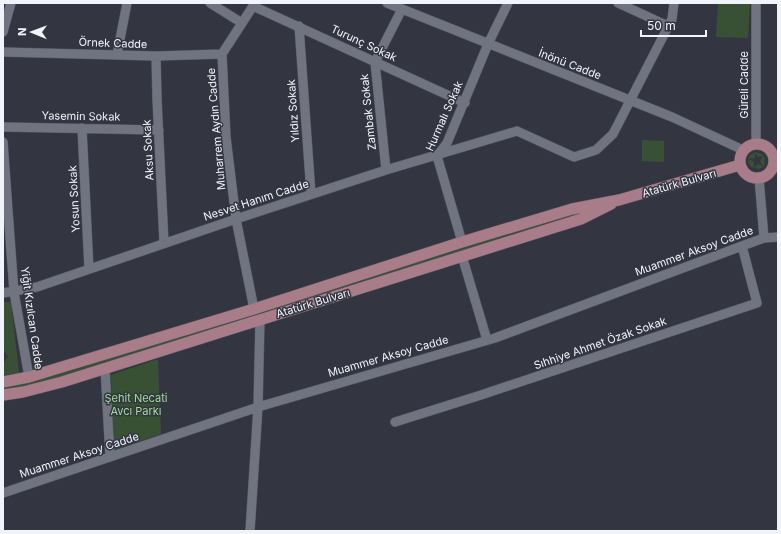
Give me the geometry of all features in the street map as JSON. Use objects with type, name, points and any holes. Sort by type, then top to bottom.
[{"type":"main road","points":[[756,143],[774,150],[775,170],[759,178],[749,177],[745,174],[739,160],[743,150],[751,144],[756,143]]},
{"type":"main road","name":"Atatürk Bulvarı","points":[[3,382],[28,378],[572,209],[619,200],[740,165]]},
{"type":"main road","name":"Atatürk Bulvarı","points":[[3,395],[36,389],[105,368],[581,219],[619,200]]},
{"type":"street","points":[[3,32],[11,3]]},
{"type":"street","points":[[118,55],[127,3]]},
{"type":"street","points":[[210,3],[242,23]]},
{"type":"street","name":"İnönü Cadde","points":[[387,3],[672,117],[743,150]]},
{"type":"street","name":"Hurmalı Sokak","points":[[462,242],[437,156],[447,143],[488,44],[508,3]]},
{"type":"street","points":[[618,3],[668,26]]},
{"type":"street","points":[[631,101],[672,19],[674,3]]},
{"type":"street","name":"Güreli Cadde","points":[[756,3],[756,143]]},
{"type":"street","name":"Muharrem Aydın Cadde","points":[[254,4],[222,54],[226,137],[236,219],[254,309]]},
{"type":"street","name":"Turunç Sokak","points":[[254,4],[375,62],[465,102]]},
{"type":"street","name":"Zambak Sokak","points":[[386,170],[375,62],[402,9]]},
{"type":"street","name":"Yıldız Sokak","points":[[298,26],[311,194]]},
{"type":"street","name":"Örnek Cadde","points":[[3,52],[156,56],[222,54]]},
{"type":"street","name":"Aksu Sokak","points":[[156,56],[164,243]]},
{"type":"street","name":"Nesvet Hanım Cadde","points":[[3,293],[38,287],[311,194],[517,131],[574,157],[596,150],[613,134],[631,101]]},
{"type":"street","name":"Yasemin Sokak","points":[[3,127],[159,130]]},
{"type":"street","name":"Yosun Sokak","points":[[82,128],[89,269]]},
{"type":"street","name":"Yiğit Kızılcan Cadde","points":[[3,142],[6,216],[14,292],[28,378]]},
{"type":"street","points":[[759,178],[764,238]]},
{"type":"street","name":"Muammer Aksoy Cadde","points":[[3,493],[258,407],[486,340],[764,238],[778,237]]},
{"type":"street","name":"Sıhhiye Ahmet Özak Sokak","points":[[395,422],[481,395],[757,302],[742,246]]},
{"type":"street","points":[[462,256],[486,340]]},
{"type":"street","points":[[250,531],[258,407],[260,319]]},
{"type":"street","points":[[105,368],[110,457]]},
{"type":"green space","points":[[718,3],[750,3],[748,38],[716,37]]},
{"type":"green space","points":[[642,140],[664,141],[664,162],[642,161]]},
{"type":"green space","points":[[755,152],[762,154],[765,158],[764,166],[759,169],[754,168],[751,167],[748,162],[749,156]],"holes":[[[755,153],[758,157],[763,156],[760,161],[763,166],[758,164],[754,168],[754,162],[749,159],[755,158]]]},
{"type":"green space","points":[[579,210],[580,213],[270,312],[269,310]]},
{"type":"green space","points":[[3,302],[11,302],[19,373],[3,375],[3,364],[8,357],[3,349]]},
{"type":"green space","points":[[244,316],[245,319],[40,384],[3,390],[3,387],[57,375]]},
{"type":"green space","name":"Şehit Necati Avcı Parkı","points":[[158,359],[161,434],[114,450],[111,375]]}]
